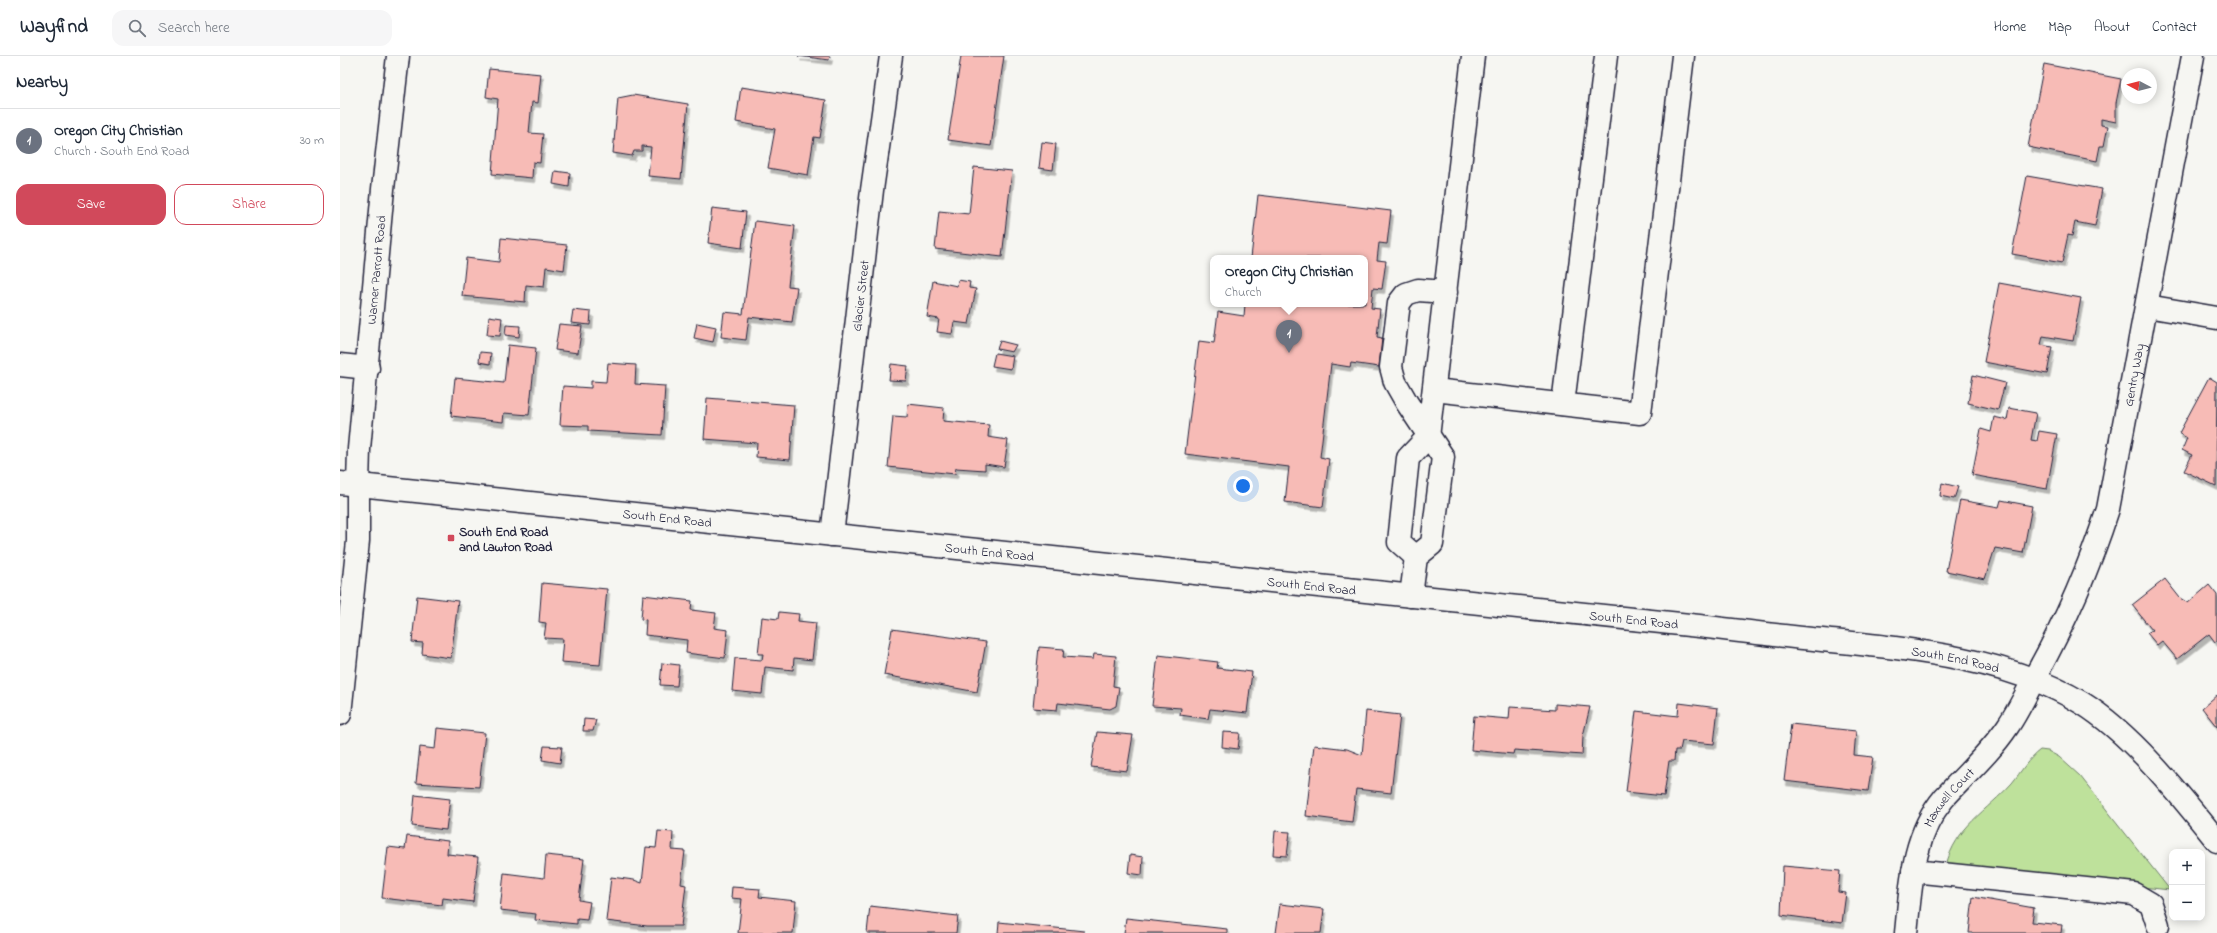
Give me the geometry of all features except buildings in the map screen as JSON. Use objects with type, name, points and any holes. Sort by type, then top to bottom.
[{"type":"main road","name":"Warner Parrott Road","points":[[340,714],[358,541],[349,484],[359,449],[368,368],[383,189],[398,56]]},
{"type":"main road","name":"Glacier Street","points":[[832,535],[872,190],[891,56]]},
{"type":"main road","points":[[1416,557],[1399,542],[1408,458],[1428,437],[1474,56]]},
{"type":"main road","points":[[1563,404],[1606,56]]},
{"type":"main road","points":[[1434,390],[1640,413],[1683,56]]},
{"type":"main road","name":"Gentry Way","points":[[2034,680],[2060,631],[2090,563],[2108,509],[2193,56]]},
{"type":"main road","points":[[1411,596],[1416,557],[1432,544],[1443,457],[1428,437],[1395,382],[1392,367],[1398,310],[1399,303],[1406,294],[1418,290],[1446,292]]},
{"type":"main road","points":[[2147,306],[2217,318]]},
{"type":"main road","points":[[340,365],[368,368]]},
{"type":"main road","name":"South End Road","points":[[349,484],[1909,650],[1980,664],[2034,680],[2082,704],[2114,728],[2171,787],[2217,841]]},
{"type":"main road","name":"Maxwell Court","points":[[1906,933],[1913,871],[1921,840],[1930,819],[1944,799],[1980,763],[1996,743],[2009,725],[2034,680]]},
{"type":"main road","points":[[1913,871],[2134,894],[2151,904],[2158,925]]},
{"type":"green space","points":[[2040,750],[2048,751],[2059,757],[2080,776],[2169,890],[1946,866],[1950,852],[1964,830],[2012,783],[2028,761]]},
{"type":"place","name":"Oregon City Christian","points":[[1289,353]]},
{"type":"place","name":"South End Road and Lawton Road","points":[[451,538]]}]
